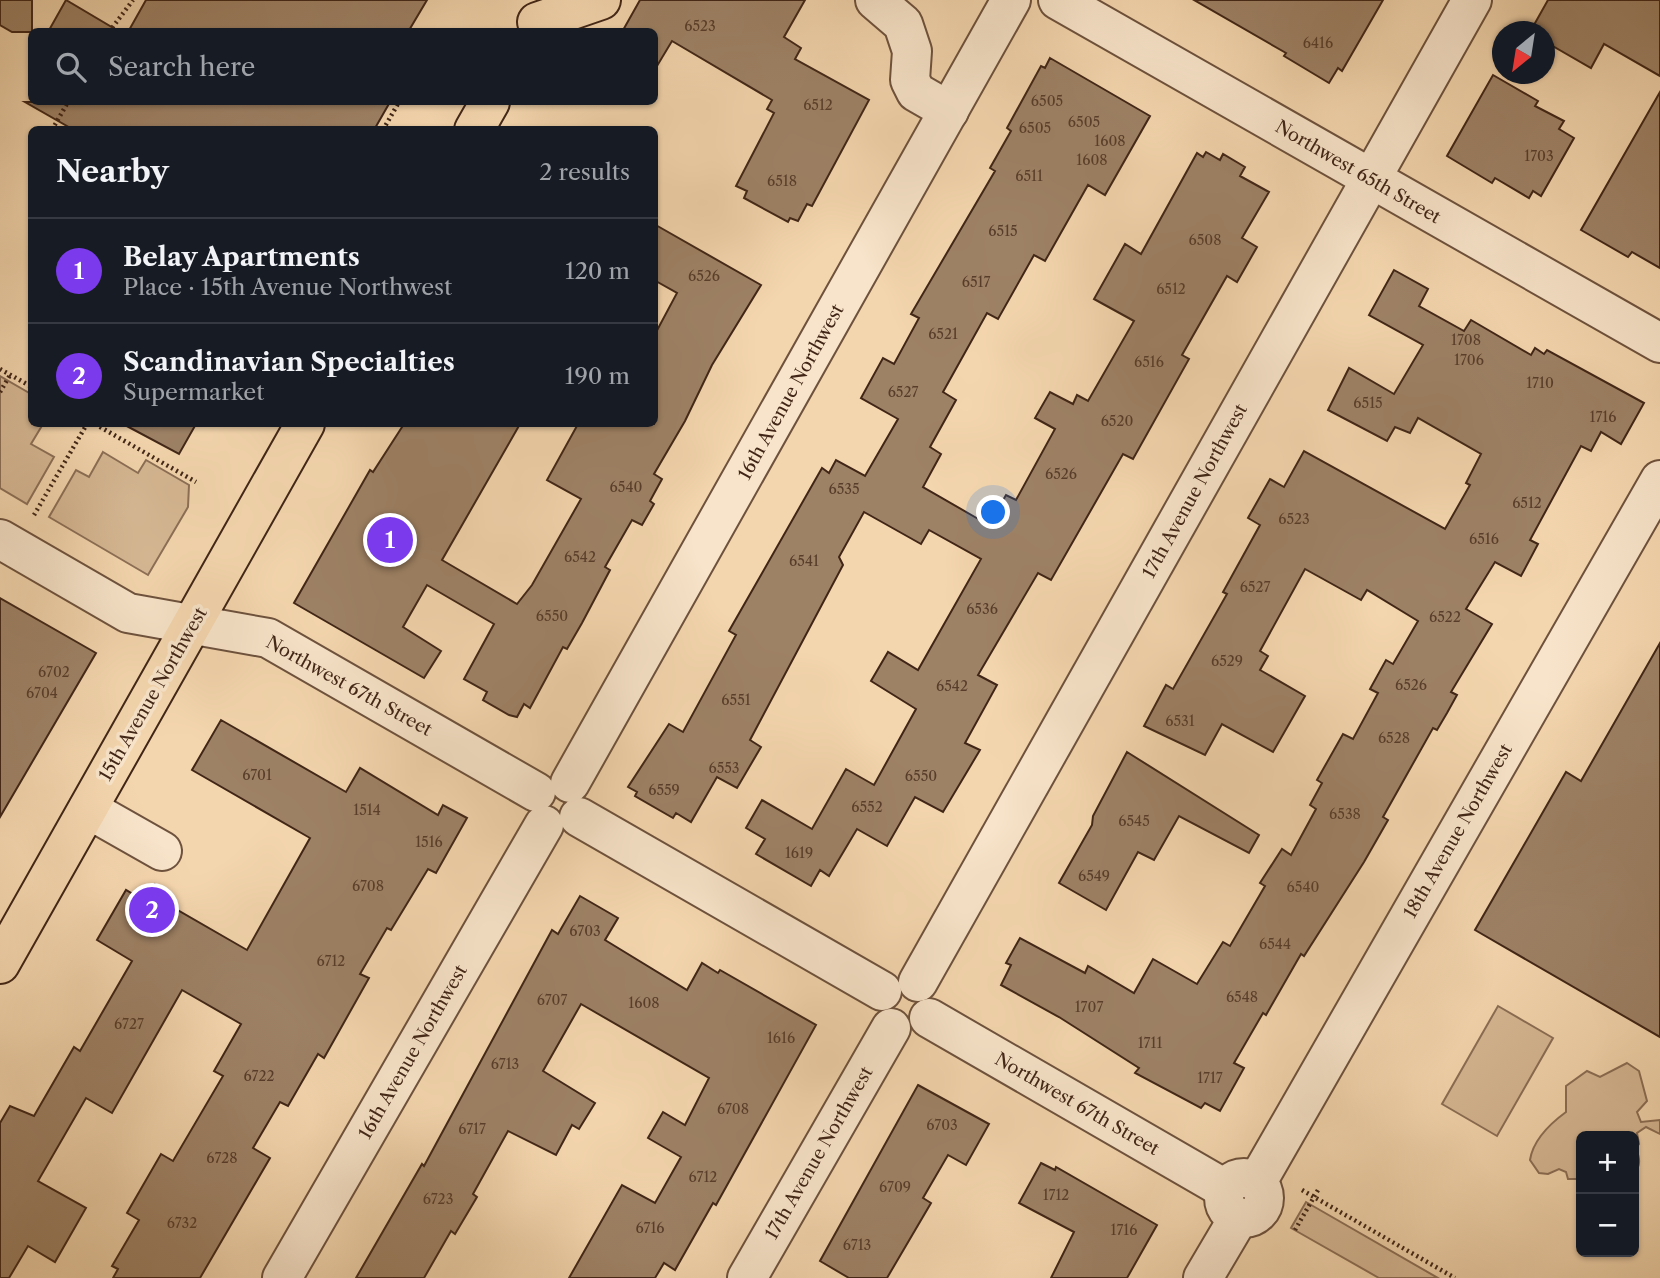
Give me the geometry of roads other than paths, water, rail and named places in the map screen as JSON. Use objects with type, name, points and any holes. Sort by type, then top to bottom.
[{"type":"main road","points":[[538,18],[601,0]]},
{"type":"main road","points":[[476,126],[488,105]]},
{"type":"main road","name":"15th Avenue Northwest","points":[[0,964],[303,427]]},
{"type":"street","points":[[875,0],[903,24],[912,51],[910,80],[916,92],[949,111]]},
{"type":"street","name":"16th Avenue Northwest","points":[[282,1278],[557,804],[1011,0]]},
{"type":"street","name":"Northwest 65th Street","points":[[1058,0],[1660,343]]},
{"type":"street","name":"17th Avenue Northwest","points":[[747,1278],[897,1000],[1371,180],[1472,0]]},
{"type":"street","name":"18th Avenue Northwest","points":[[1203,1278],[1240,1196],[1660,480]]},
{"type":"street","name":"Northwest 67th Street","points":[[0,539],[128,613],[268,638],[897,1000],[911,1031],[919,1029],[929,1018],[1240,1196]]},
{"type":"street","points":[[88,809],[162,851]]},
{"type":"place","name":"Belay Apartments","points":[[390,540]]},
{"type":"place","name":"Scandinavian Specialties","points":[[152,910]]}]
